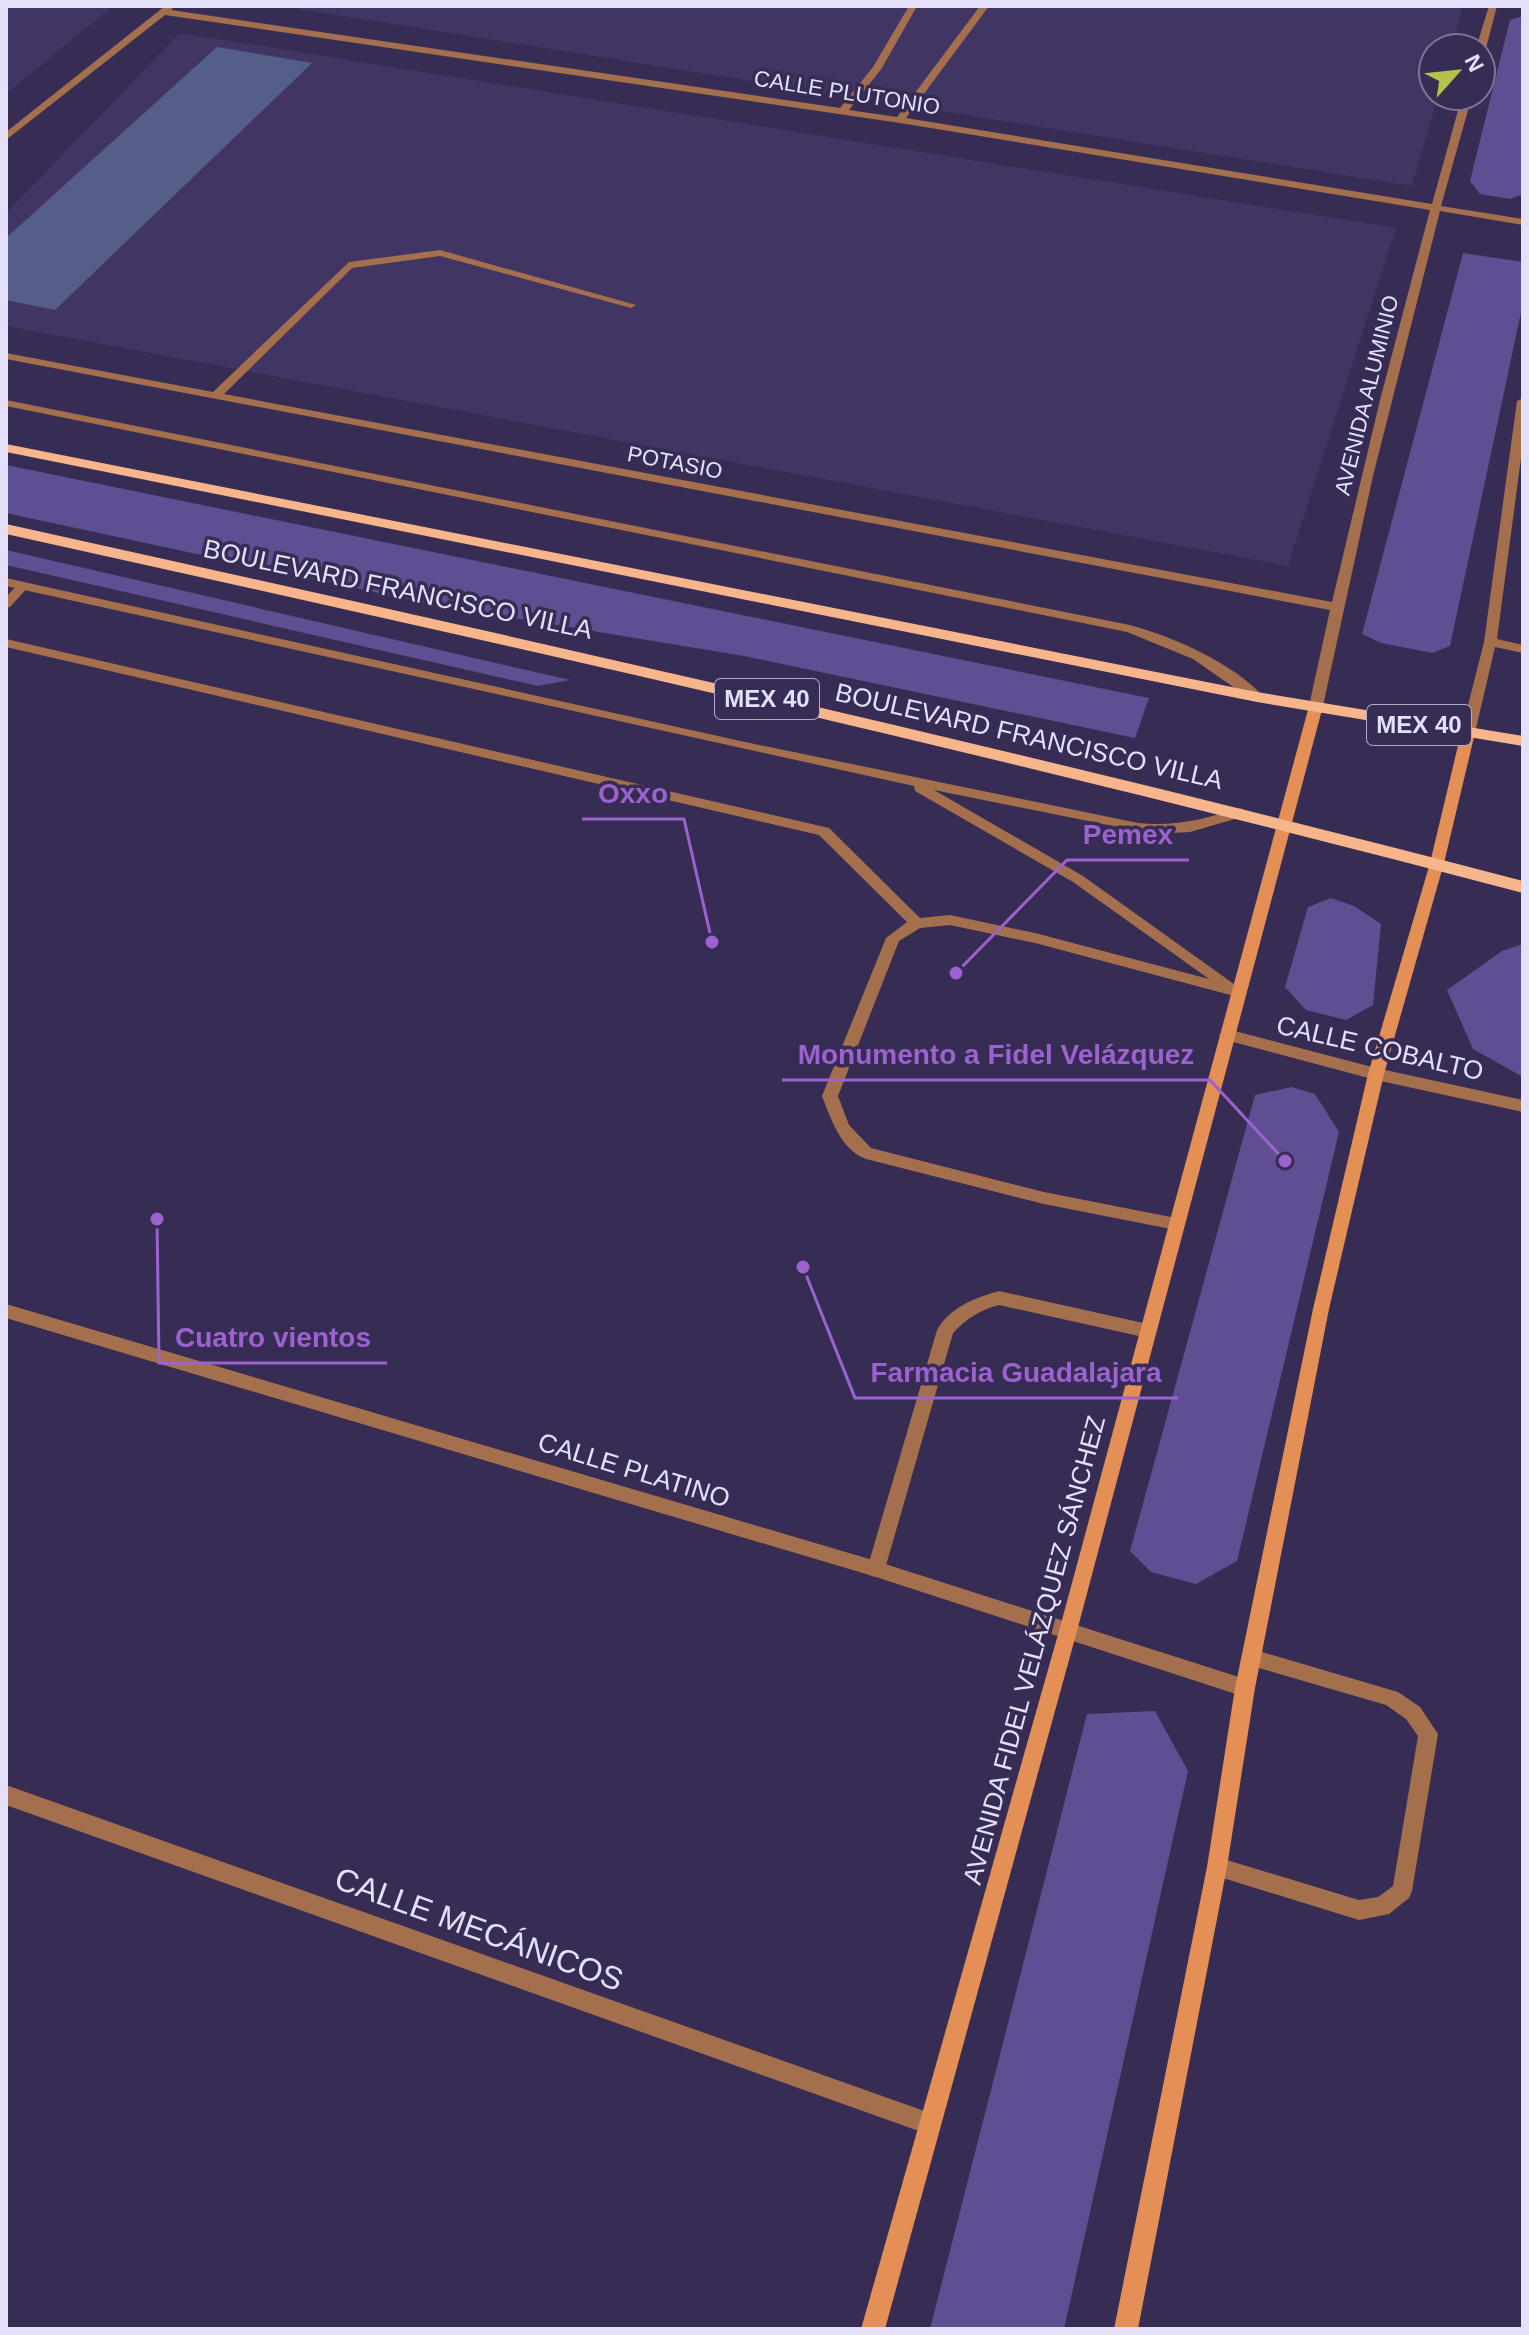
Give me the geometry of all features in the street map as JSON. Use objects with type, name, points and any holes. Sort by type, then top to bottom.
[{"type":"main road","name":"MEX 40","points":[[6,448],[1257,697],[1523,741]]},
{"type":"main road","name":"BOULEVARD FRANCISCO VILLA","points":[[6,529],[632,667],[1240,813],[1523,887]]},
{"type":"main road","name":"AVENIDA FIDEL VELÁZQUEZ SÁNCHEZ","points":[[873,2329],[1068,1631],[1316,706]]},
{"type":"main road","points":[[1126,2329],[1217,1867],[1245,1688],[1321,1309],[1376,1074],[1437,863],[1468,733]]},
{"type":"street","points":[[843,111],[877,68],[913,6]]},
{"type":"street","points":[[900,120],[985,6]]},
{"type":"street","points":[[1486,32],[1493,6]]},
{"type":"street","points":[[6,137],[167,9]]},
{"type":"street","name":"CALLE PLUTONIO","points":[[167,9],[843,111],[1523,222]]},
{"type":"street","name":"AVENIDA ALUMINIO","points":[[1316,706],[1337,607],[1434,209],[1462,112]]},
{"type":"street","points":[[216,395],[349,265],[440,253],[631,305]]},
{"type":"street","name":"POTASIO","points":[[6,356],[1337,607]]},
{"type":"street","points":[[1468,733],[1490,642],[1523,401]]},
{"type":"street","points":[[6,403],[1130,629],[1186,647],[1216,664],[1257,697]]},
{"type":"street","points":[[6,582],[1138,828],[1171,832],[1202,827],[1240,813]]},
{"type":"street","points":[[6,604],[23,586]]},
{"type":"street","points":[[1490,642],[1523,649]]},
{"type":"street","points":[[6,643],[824,831],[917,923]]},
{"type":"street","points":[[905,779],[1078,879],[1238,992]]},
{"type":"street","points":[[1176,1224],[1044,1198],[866,1153],[842,1128],[830,1096],[893,938],[917,923],[950,920],[1035,938],[1238,992]]},
{"type":"street","name":"CALLE COBALTO","points":[[1227,1035],[1376,1074],[1523,1106]]},
{"type":"street","points":[[876,1569],[945,1330],[959,1314],[977,1304],[999,1298],[1148,1331]]},
{"type":"street","name":"CALLE PLATINO","points":[[6,1311],[876,1569],[1245,1688]]},
{"type":"street","points":[[1217,1867],[1359,1910],[1382,1907],[1402,1891],[1405,1876],[1428,1734],[1413,1713],[1391,1698],[1252,1658]]},
{"type":"street","name":"CALLE MECÁNICOS","points":[[6,1795],[930,2124]]},
{"type":"shaded area","points":[[6,6],[113,6],[6,94]]},
{"type":"shaded area","points":[[280,6],[1463,6],[1456,32],[1417,32],[1417,112],[1433,112],[1412,186]]},
{"type":"shaded area","points":[[1523,16],[1523,194],[1510,199],[1480,194],[1470,181],[1487,112],[1497,112],[1497,72],[1510,20]]},
{"type":"shaded area","points":[[180,33],[1396,228],[1288,566],[6,326],[6,213]]},
{"type":"shaded area","points":[[1463,253],[1523,262],[1523,303],[1450,646],[1432,653],[1381,643],[1362,634]]},
{"type":"shaded area","points":[[6,465],[1149,698],[1135,738],[744,656],[430,604],[6,513]]},
{"type":"shaded area","points":[[6,550],[570,680],[538,686],[6,565]]},
{"type":"shaded area","points":[[1331,898],[1354,906],[1381,924],[1373,1005],[1346,1020],[1306,1010],[1285,987],[1308,907]]},
{"type":"shaded area","points":[[1523,944],[1523,1077],[1473,1049],[1447,990],[1502,951]]},
{"type":"shaded area","points":[[1292,1087],[1315,1094],[1339,1132],[1237,1561],[1196,1584],[1151,1572],[1130,1551],[1255,1095]]},
{"type":"shaded area","points":[[1155,1711],[1188,1771],[1064,2329],[930,2329],[1087,1714]]},
{"type":"building","points":[[217,47],[312,63],[55,310],[6,300],[6,238]]},
{"type":"place","name":"Oxxo","points":[[712,942]]},
{"type":"place","name":"Pemex","points":[[956,973]]},
{"type":"place","name":"Monumento a Fidel Velázquez","points":[[1285,1161]]},
{"type":"place","name":"Cuatro vientos","points":[[157,1219]]},
{"type":"place","name":"Farmacia Guadalajara","points":[[803,1267]]}]
